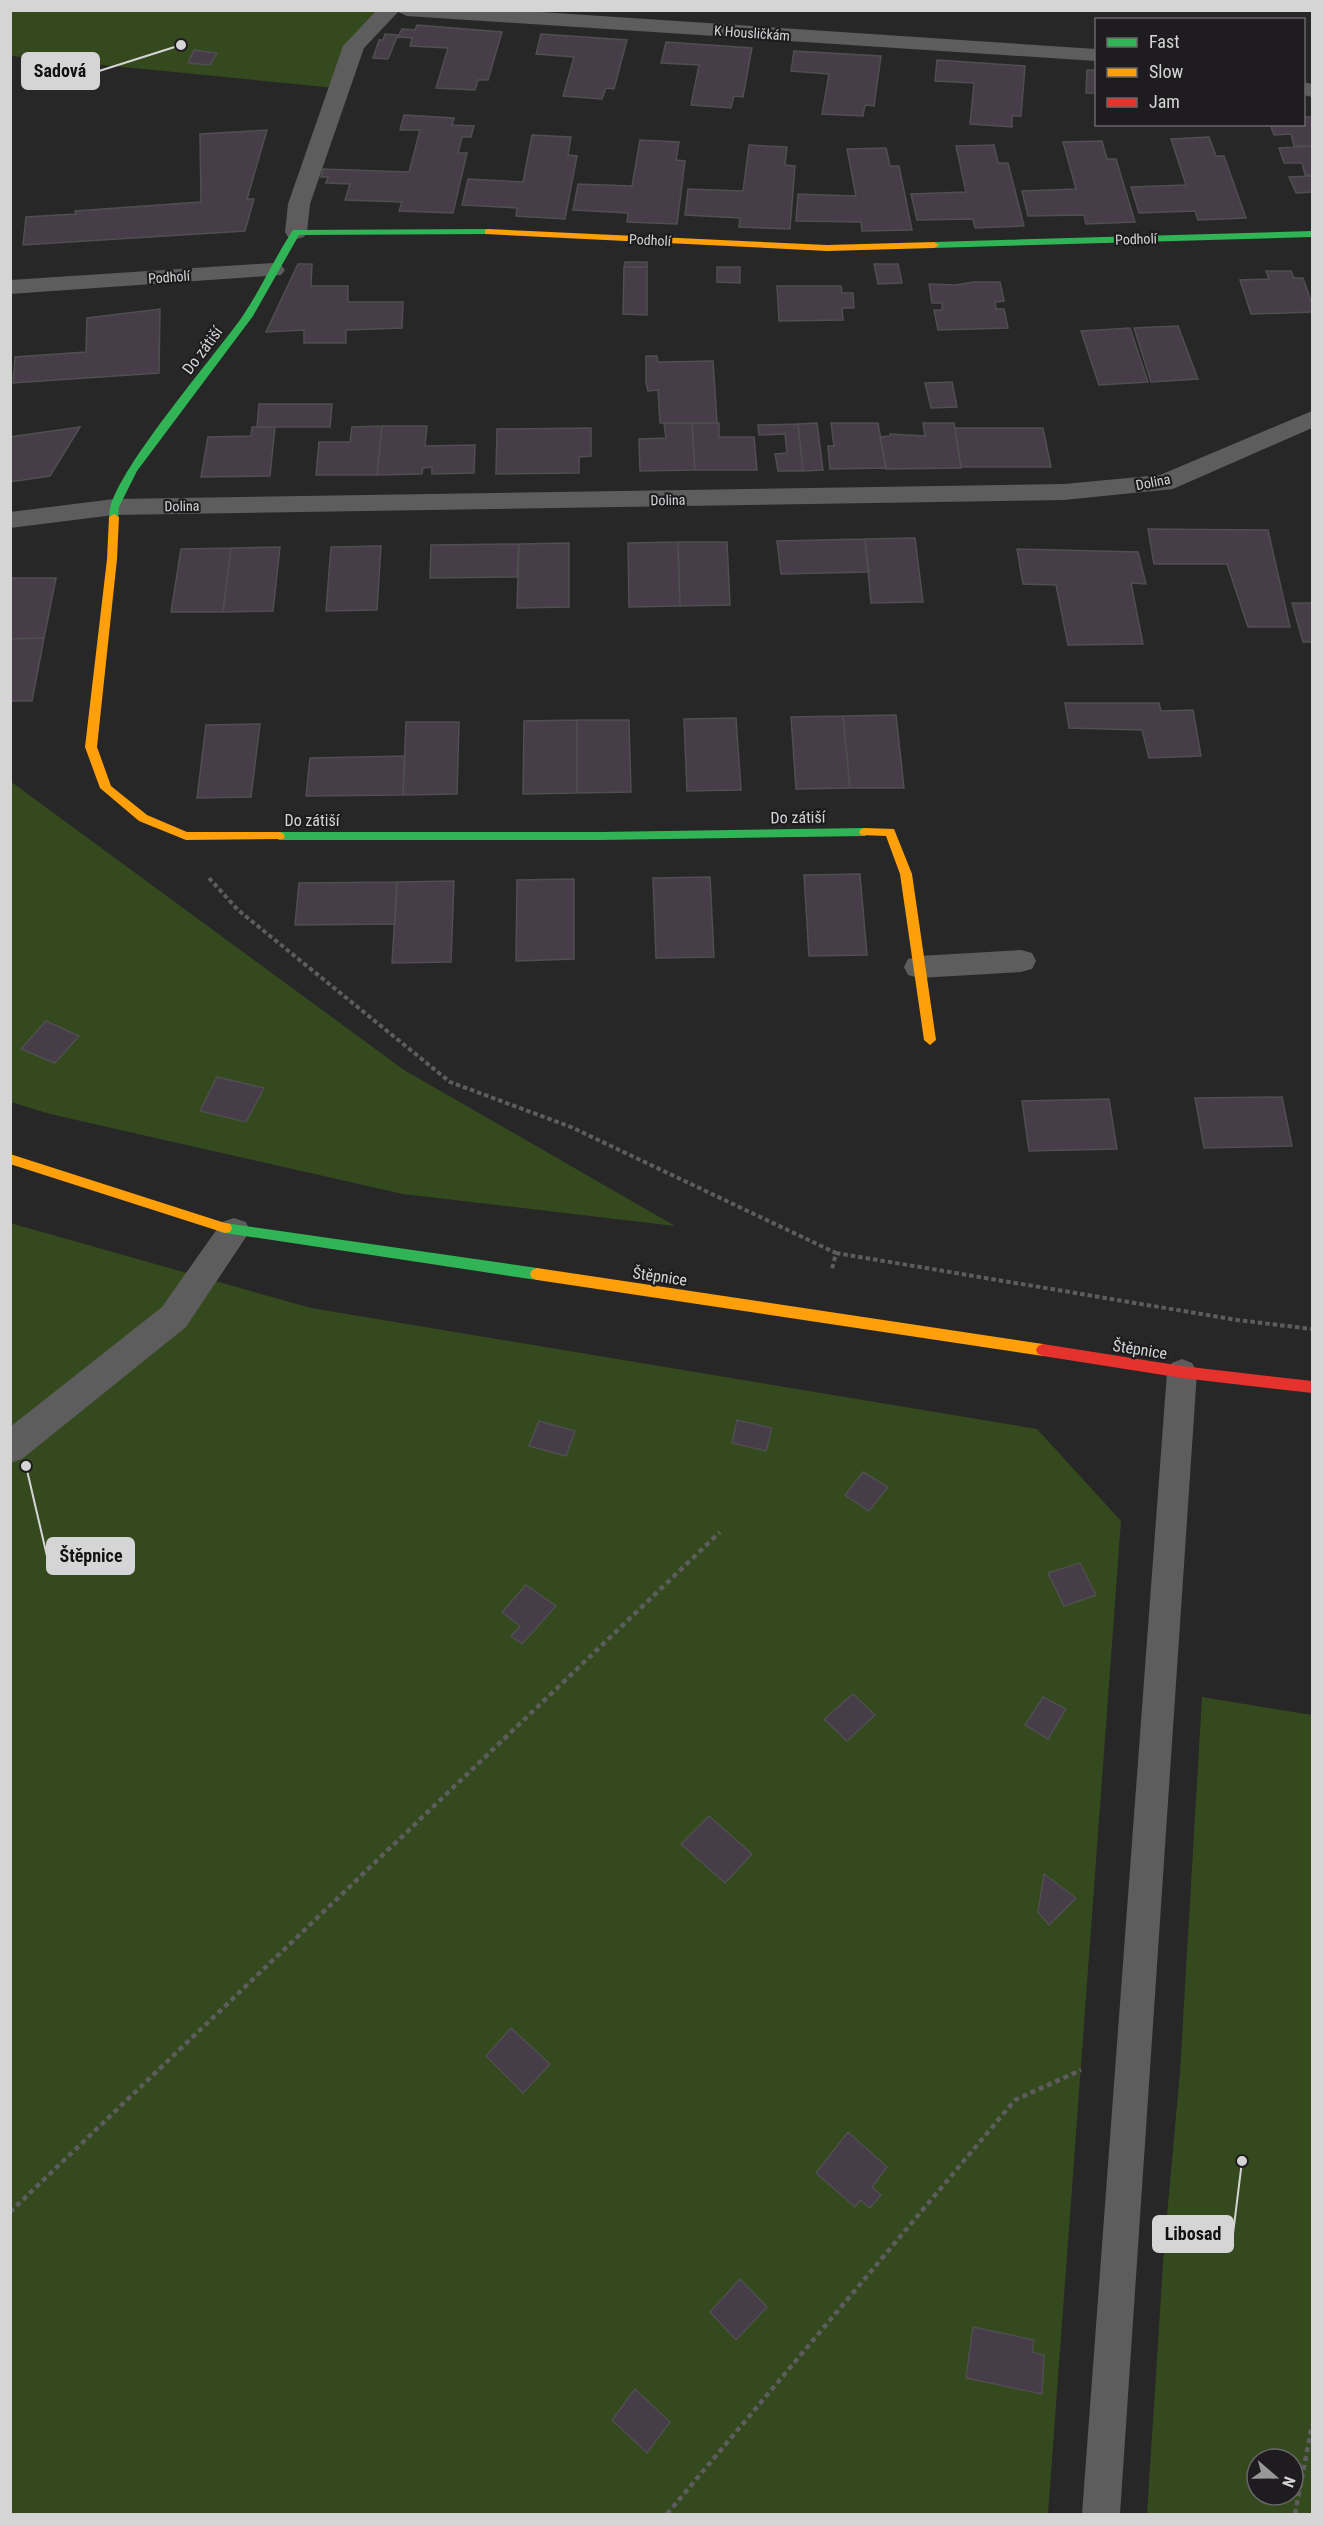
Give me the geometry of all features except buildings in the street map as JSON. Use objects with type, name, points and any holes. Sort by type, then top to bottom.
[{"type":"street","points":[[273,270],[296,232],[299,204],[354,46],[389,10]]},
{"type":"street","name":"K Housličkám","points":[[407,10],[1095,55]]},
{"type":"street","name":"Podholí","points":[[296,232],[483,232],[827,248],[1312,234]]},
{"type":"street","name":"Podholí","points":[[10,287],[273,270]]},
{"type":"street","name":"Do zátiší","points":[[273,270],[248,316],[132,470],[114,507],[112,559],[91,747],[106,788],[143,818],[186,836],[601,836],[890,832],[906,874],[930,1041]]},
{"type":"street","name":"Dolina","points":[[10,520],[114,507],[1064,492],[1164,483],[1312,419]]},
{"type":"street","points":[[919,967],[1021,961]]},
{"type":"street","name":"Štěpnice","points":[[10,1159],[234,1232],[822,1316],[1182,1372],[1312,1387]]},
{"type":"street","points":[[10,1448],[174,1317],[234,1232]]},
{"type":"lane","points":[[1101,2514],[1182,1372]]},
{"type":"path","points":[[186,836],[205,874],[238,910],[450,1082],[571,1127],[836,1253],[1237,1320],[1312,1329]]},
{"type":"path","points":[[822,1316],[836,1253]]},
{"type":"path","points":[[10,2212],[720,1532]]},
{"type":"path","points":[[667,2514],[1015,2100],[1080,2070],[1132,2082]]},
{"type":"path","points":[[1295,2514],[1312,2425]]},
{"type":"green space","points":[[10,11],[383,11],[336,88],[11,56]]},
{"type":"green space","points":[[10,781],[404,1070],[675,1226],[403,1194],[50,1114],[11,1102]]},
{"type":"green space","points":[[10,1223],[311,1308],[1037,1429],[1121,1521],[1048,2514],[11,2514]]},
{"type":"green space","points":[[1202,1697],[1312,1715],[1312,2514],[1147,2514],[1164,2249],[1180,2072]]},
{"type":"traffic: fast","points":[[114,517],[114,507],[132,470],[248,316],[296,232],[488,232]]},
{"type":"traffic: fast","points":[[934,245],[1312,234]]},
{"type":"traffic: fast","points":[[279,836],[601,836],[865,832]]},
{"type":"traffic: fast","points":[[225,1228],[537,1274]]},
{"type":"traffic: slow","points":[[488,232],[827,248],[934,245]]},
{"type":"traffic: slow","points":[[114,517],[112,559],[91,747],[106,788],[143,818],[186,836],[279,836]]},
{"type":"traffic: slow","points":[[865,832],[890,832],[906,874],[930,1040]]},
{"type":"traffic: slow","points":[[10,1159],[225,1228]]},
{"type":"traffic: slow","points":[[537,1274],[1043,1350]]},
{"type":"traffic: jam","points":[[1043,1350],[1182,1372],[1312,1387]]},
{"type":"place","name":"Sadová","points":[[181,45]]},
{"type":"place","name":"Štěpnice","points":[[26,1466]]},
{"type":"place","name":"Libosad","points":[[1242,2161]]}]
